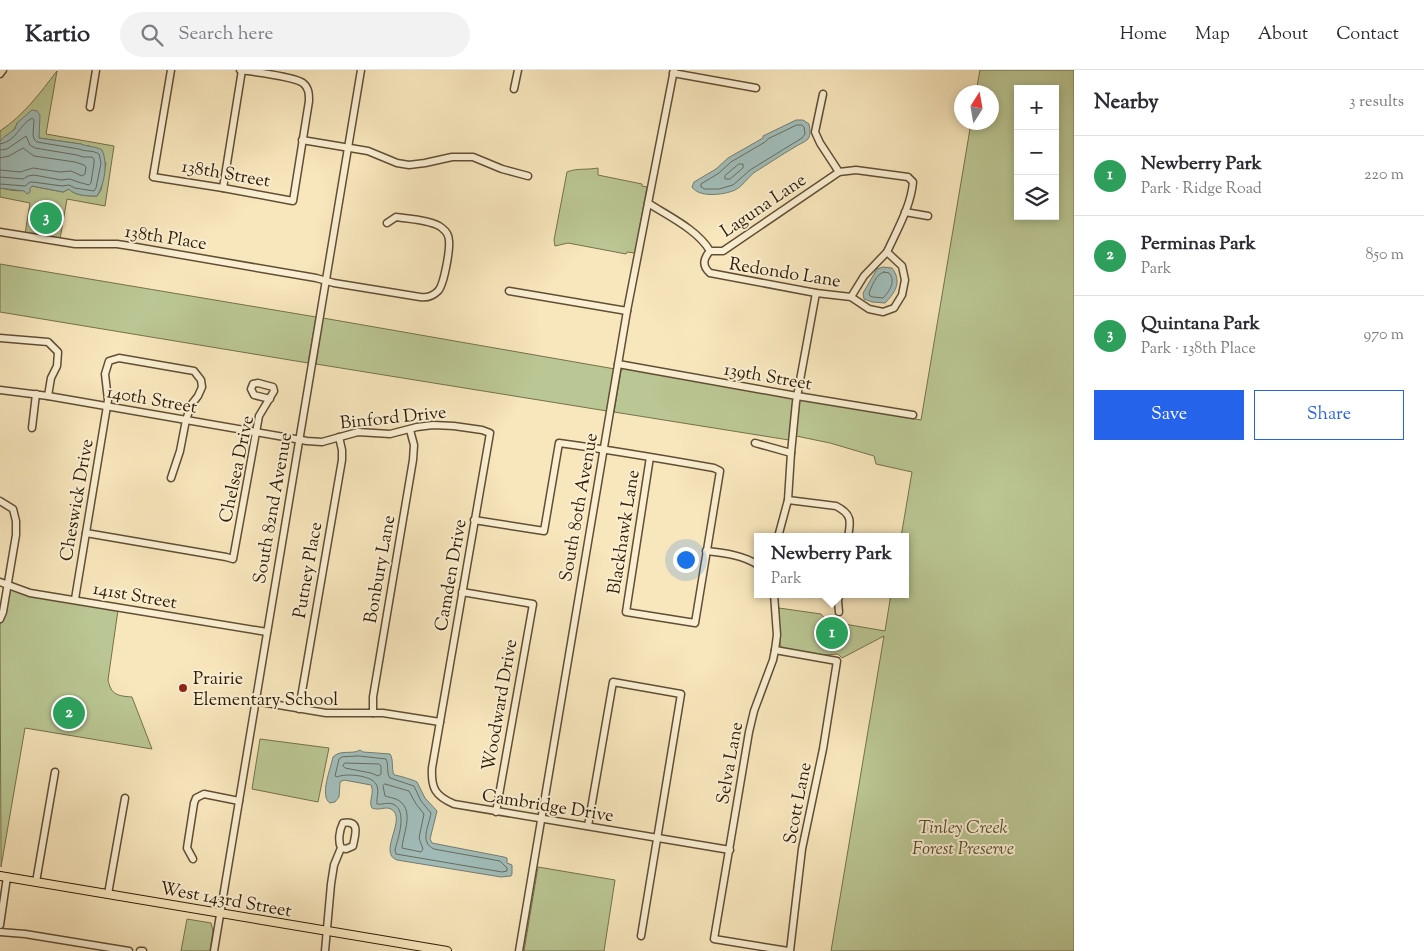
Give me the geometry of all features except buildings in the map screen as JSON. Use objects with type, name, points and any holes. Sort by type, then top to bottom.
[{"type":"main road","name":"West 143rd Street","points":[[3,876],[447,951]]},
{"type":"street","points":[[0,74],[3,70]]},
{"type":"street","points":[[90,107],[96,70]]},
{"type":"street","name":"138th Street","points":[[171,70],[153,177],[293,201],[302,140]]},
{"type":"street","points":[[222,188],[241,70],[293,79],[302,83],[308,90],[309,101],[302,140],[368,151],[397,164],[425,163],[452,156],[473,157],[502,169],[528,176]]},
{"type":"street","name":"South 82nd Avenue","points":[[214,951],[361,70]]},
{"type":"street","points":[[514,89],[518,70]]},
{"type":"street","points":[[674,72],[756,88]]},
{"type":"street","name":"South 80th Avenue","points":[[519,951],[627,311],[674,72]]},
{"type":"street","points":[[823,94],[815,132],[838,172]]},
{"type":"street","name":"Redondo Lane","points":[[838,172],[856,170],[908,177],[912,182],[912,191],[905,212],[888,252],[864,276],[851,297]]},
{"type":"street","name":"Laguna Lane","points":[[648,203],[694,232],[710,251],[723,251],[838,172]]},
{"type":"street","points":[[905,212],[928,216]]},
{"type":"street","name":"138th Place","points":[[0,232],[75,244],[117,244],[130,246],[420,298],[428,297],[438,291],[444,280],[449,245],[447,234],[441,227],[431,223],[396,217],[387,223]]},
{"type":"street","name":"Redondo Lane","points":[[710,251],[704,257],[706,270],[710,273],[816,293],[851,297],[869,309],[884,312],[894,308],[902,295],[905,280],[902,266],[888,252]]},
{"type":"street","points":[[509,291],[627,311]]},
{"type":"street","points":[[779,533],[788,500],[797,396],[816,293]]},
{"type":"street","points":[[0,338],[48,342],[58,352],[57,366],[48,396]]},
{"type":"street","name":"Cheswick Drive","points":[[75,599],[108,400],[105,374],[109,362],[118,358],[194,371],[202,380],[202,387],[191,406],[186,420]]},
{"type":"street","name":"139th Street","points":[[618,364],[912,415]]},
{"type":"street","name":"Chelsea Drive","points":[[86,533],[226,556],[233,560],[259,416],[270,399],[274,391],[273,387],[258,383],[253,384],[251,389],[254,395],[270,399]]},
{"type":"street","name":"140th Street","points":[[0,390],[48,396],[299,440]]},
{"type":"street","points":[[32,428],[36,394]]},
{"type":"street","points":[[171,478],[180,451],[186,420]]},
{"type":"street","name":"Binford Drive","points":[[299,440],[322,442],[358,432],[390,434],[434,425],[447,425],[490,433]]},
{"type":"street","name":"Bonbury Lane","points":[[373,713],[373,697],[413,460],[414,445],[410,430]]},
{"type":"street","name":"Camden Drive","points":[[440,722],[490,433]]},
{"type":"street","name":"Putney Place","points":[[299,709],[342,460],[339,437]]},
{"type":"street","points":[[474,520],[544,531],[559,443],[714,468],[720,471],[706,551],[740,556],[754,562]]},
{"type":"street","points":[[755,443],[791,453]]},
{"type":"street","name":"Blackhawk Lane","points":[[650,457],[626,612],[694,623],[706,551]]},
{"type":"street","points":[[788,500],[836,506],[847,514],[851,522],[849,533]]},
{"type":"street","points":[[0,501],[13,509],[16,521],[16,535],[8,585],[0,619]]},
{"type":"street","name":"141st Street","points":[[0,582],[30,592],[267,632]]},
{"type":"street","name":"Woodward Drive","points":[[462,592],[532,604],[496,812]]},
{"type":"street","name":"Selva Lane","points":[[774,598],[777,635],[775,650],[754,711],[749,732],[714,939],[789,951]]},
{"type":"street","points":[[839,598],[839,612]]},
{"type":"street","name":"Scott Lane","points":[[775,650],[837,661],[826,733],[802,849],[789,951]]},
{"type":"street","points":[[588,826],[613,682],[682,694],[641,936]]},
{"type":"street","points":[[255,701],[326,713],[395,714],[440,722]]},
{"type":"street","name":"Cambridge Drive","points":[[440,722],[432,768],[432,783],[435,790],[444,800],[454,804],[496,812],[730,850]]},
{"type":"street","points":[[36,882],[55,772]]},
{"type":"street","points":[[193,858],[187,848],[196,798],[204,794],[238,801]]},
{"type":"street","points":[[108,894],[125,798]]},
{"type":"street","points":[[325,951],[331,884],[334,865],[341,848],[339,843],[341,828],[343,823],[353,823],[356,830],[352,846],[346,849],[341,848]]},
{"type":"street","points":[[0,925],[3,876]]},
{"type":"street","points":[[0,932],[25,934],[129,951]]},
{"type":"green space","name":"Tinley Creek Forest Preserve","points":[[980,70],[1074,70],[1074,951],[831,951],[884,636],[842,658],[838,654],[825,655],[783,648],[780,645],[779,608],[821,614],[827,621],[885,631],[890,598],[909,598],[909,533],[902,533],[912,472],[876,464],[874,456],[830,443],[796,436],[800,399],[921,420],[970,130],[999,130],[999,85],[977,85]]},
{"type":"green space","points":[[57,71],[46,134],[114,146],[105,206],[67,199],[60,239],[25,234],[30,203],[0,197],[0,188],[21,191],[32,186],[63,192],[69,189],[86,196],[97,196],[101,190],[106,163],[90,146],[39,138],[38,134],[17,123],[16,127],[0,141],[0,131],[24,111]]},
{"type":"green space","points":[[598,168],[598,175],[642,184],[642,186],[647,187],[635,253],[627,252],[626,254],[568,243],[555,246],[554,240],[567,172]]},
{"type":"green space","points":[[0,264],[316,317],[308,363],[0,312]]},
{"type":"green space","points":[[323,318],[615,369],[607,411],[316,364]]},
{"type":"green space","points":[[625,368],[791,397],[794,402],[789,440],[614,412],[621,371]]},
{"type":"green space","points":[[11,589],[118,610],[108,680],[109,685],[116,694],[132,697],[152,749],[25,728],[1,867],[0,625]]},
{"type":"green space","points":[[260,739],[329,748],[318,802],[252,789]]},
{"type":"green space","points":[[538,867],[615,880],[604,951],[524,951]]},
{"type":"green space","points":[[187,919],[211,923],[213,931],[210,951],[181,951]]},
{"type":"water","points":[[32,110],[37,111],[40,115],[39,138],[81,144],[102,150],[105,161],[105,173],[97,196],[78,194],[69,189],[63,192],[32,186],[27,194],[24,191],[0,188],[0,141],[15,129],[17,123]]},
{"type":"water","points":[[796,120],[803,120],[809,124],[810,134],[808,139],[755,172],[738,188],[730,192],[712,195],[700,193],[692,187],[694,182],[716,169],[728,158],[763,138],[763,136]]},
{"type":"water","points":[[883,267],[892,268],[897,277],[895,291],[885,303],[864,299],[863,293],[877,269]]},
{"type":"water","points":[[360,750],[363,752],[390,754],[394,775],[417,782],[425,798],[437,811],[430,839],[432,843],[507,858],[507,863],[512,865],[511,876],[501,877],[397,860],[392,856],[390,850],[396,820],[395,813],[389,808],[372,808],[371,785],[344,780],[340,782],[339,797],[335,802],[330,803],[327,799],[326,788],[333,757],[339,753]]},
{"type":"place","name":"Quintana Park","points":[[46,218]]},
{"type":"place","name":"Newberry Park","points":[[832,633]]},
{"type":"place","name":"Prairie Elementary School","points":[[183,688]]},
{"type":"place","name":"Perminas Park","points":[[69,713]]}]
